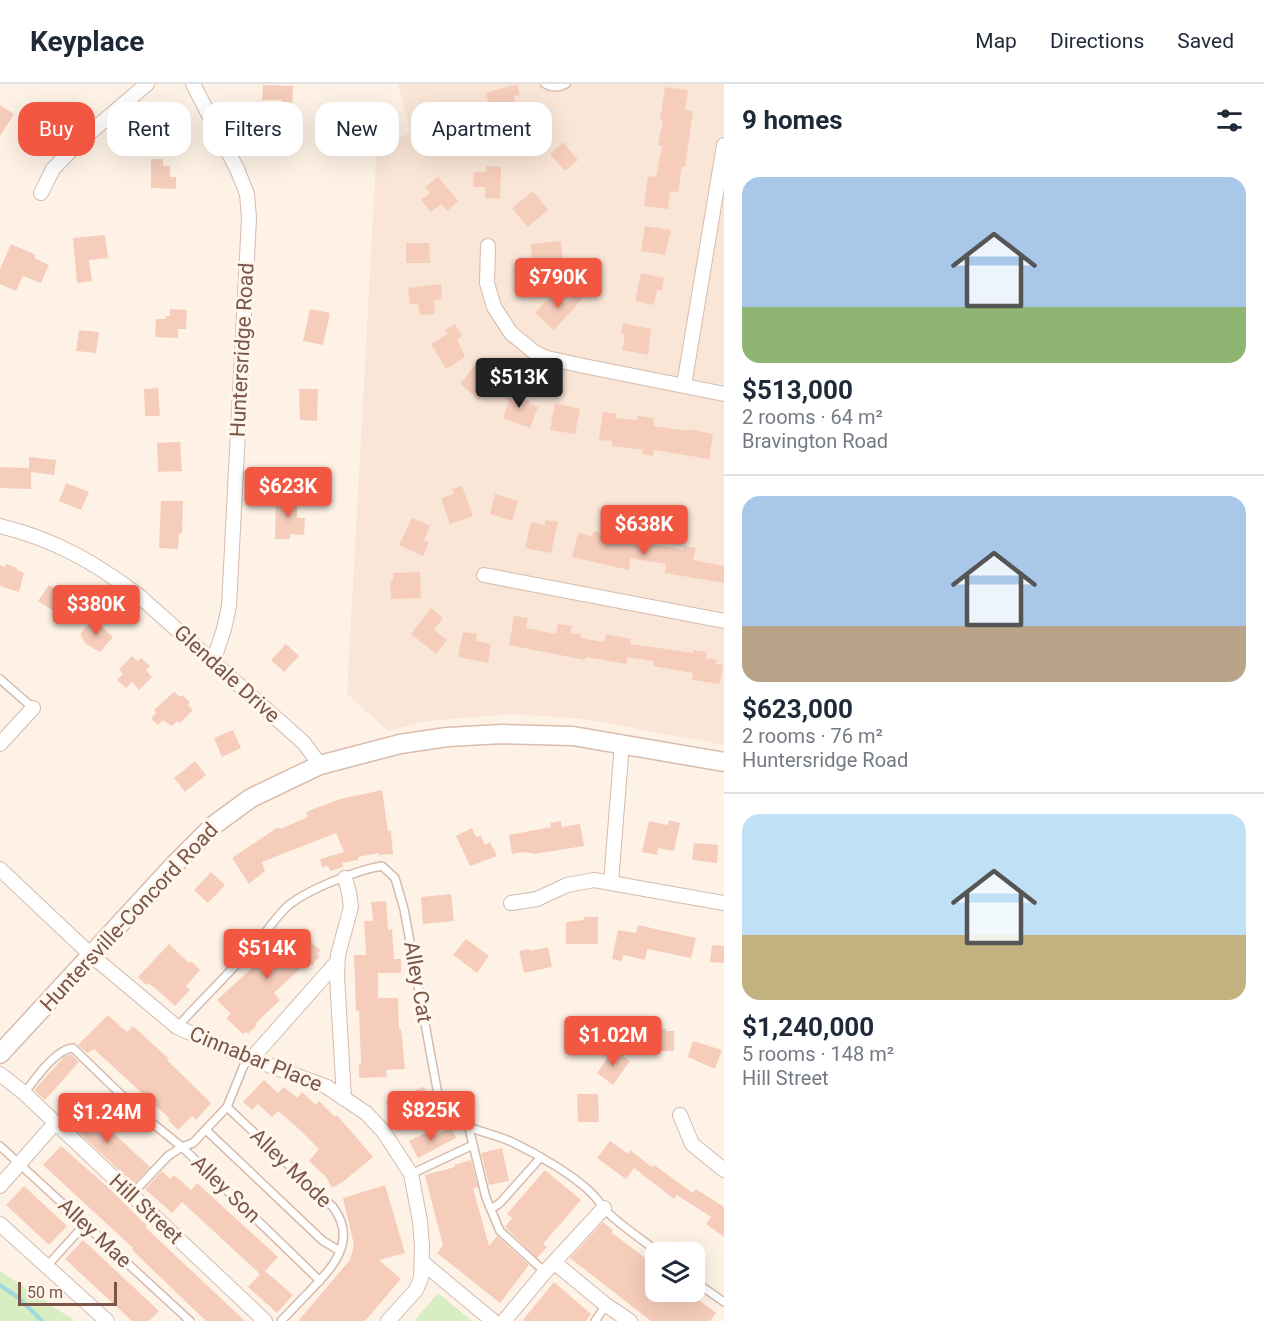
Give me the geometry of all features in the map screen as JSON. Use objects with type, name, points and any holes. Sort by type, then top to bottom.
[{"type":"main road","name":"Huntersville-Concord Road","points":[[0,1054],[214,825],[260,793],[320,765],[400,744],[470,735],[552,735],[622,744],[724,762]]},
{"type":"street","points":[[41,193],[54,169],[78,143],[147,84]]},
{"type":"street","name":"Huntersridge Road","points":[[193,84],[237,169],[247,194],[249,218],[229,606],[213,662]]},
{"type":"street","points":[[684,386],[724,145]]},
{"type":"street","points":[[488,246],[487,283],[494,308],[511,333],[534,352],[546,358],[724,394]]},
{"type":"street","name":"Glendale Drive","points":[[0,526],[46,539],[92,562],[138,595],[304,743],[320,765]]},
{"type":"street","points":[[484,575],[724,621]]},
{"type":"street","points":[[0,744],[33,708]]},
{"type":"street","points":[[611,883],[622,744]]},
{"type":"street","name":"Cinnabar Place","points":[[0,869],[91,955],[177,1027],[201,1040],[327,1087],[366,1113],[383,1131],[411,1174],[420,1221],[422,1262],[421,1278],[416,1290],[388,1321]]},
{"type":"street","points":[[344,1099],[337,962],[351,907],[345,878]]},
{"type":"street","points":[[511,903],[537,899],[567,885],[584,881],[611,883],[724,903]]},
{"type":"street","points":[[252,1058],[337,962]]},
{"type":"street","name":"Hill Street","points":[[0,1074],[24,1093],[265,1321]]},
{"type":"street","points":[[680,1115],[692,1144],[724,1170]]},
{"type":"street","points":[[0,1186],[55,1123]]},
{"type":"street","points":[[504,1321],[604,1208]]},
{"type":"street","points":[[0,1224],[107,1321]]},
{"type":"street","points":[[422,1262],[493,1321]]},
{"type":"street","points":[[550,1268],[630,1321]]},
{"type":"lane","points":[[545,84],[561,87],[566,84]]},
{"type":"lane","points":[[0,679],[33,708]]},
{"type":"lane","name":"Alley Cat","points":[[177,1027],[258,941],[277,916],[303,895],[363,869],[382,866],[395,878],[404,909],[442,1107],[453,1119],[469,1128],[511,1141],[541,1158],[595,1196],[604,1208],[646,1242]]},
{"type":"lane","name":"Alley Son","points":[[24,1093],[49,1063],[66,1049],[73,1048],[141,1114],[182,1147],[320,1281]]},
{"type":"lane","points":[[131,1195],[168,1156],[193,1143],[227,1107],[244,1065],[252,1058]]},
{"type":"lane","name":"Alley Mode","points":[[227,1107],[333,1207],[343,1226],[340,1251]]},
{"type":"lane","points":[[469,1128],[486,1198],[500,1232],[550,1268]]},
{"type":"lane","points":[[206,1130],[323,1241],[340,1251],[333,1267],[281,1321]]},
{"type":"lane","points":[[411,1174],[473,1145]]},
{"type":"lane","name":"Alley Mae","points":[[0,1146],[190,1321]]},
{"type":"lane","points":[[491,1209],[500,1203],[541,1158]]},
{"type":"lane","points":[[47,1266],[85,1224]]},
{"type":"lane","points":[[705,1289],[724,1302]]},
{"type":"lane","points":[[596,1321],[606,1305]]},
{"type":"shaded area","points":[[398,84],[724,84],[724,745],[585,719],[511,714],[426,721],[388,731],[347,694],[376,156],[399,156],[399,137],[411,133]]},
{"type":"green space","points":[[0,1271],[75,1321],[0,1321]]},
{"type":"green space","points":[[438,1293],[472,1321],[414,1321]]},
{"type":"building","points":[[517,84],[520,95],[513,96],[515,102],[488,102],[486,93]]},
{"type":"building","points":[[263,85],[293,86],[292,102],[262,100]]},
{"type":"building","points":[[665,87],[688,90],[685,110],[693,111],[685,167],[682,166],[678,192],[670,191],[668,209],[644,206],[648,176],[656,177],[662,146],[658,145],[663,121],[660,120]]},
{"type":"building","points":[[0,105],[14,114],[0,136]]},
{"type":"building","points":[[563,142],[578,160],[565,171],[552,156],[552,152]]},
{"type":"building","points":[[151,159],[163,159],[163,166],[170,166],[170,177],[176,177],[176,189],[151,188]]},
{"type":"building","points":[[486,166],[501,167],[500,199],[485,198],[485,187],[473,187],[474,172],[486,172]]},
{"type":"building","points":[[438,177],[458,201],[447,211],[441,204],[431,212],[421,200],[430,193],[425,187]]},
{"type":"building","points":[[533,191],[548,210],[528,227],[512,208]]},
{"type":"building","points":[[645,226],[671,230],[665,255],[641,251]]},
{"type":"building","points":[[105,235],[108,258],[89,260],[92,281],[77,283],[73,238]]},
{"type":"building","points":[[561,241],[563,263],[532,265],[531,244]]},
{"type":"building","points":[[406,243],[429,243],[430,263],[406,263]]},
{"type":"building","points":[[11,244],[36,255],[34,258],[49,265],[41,283],[23,276],[16,291],[0,284],[0,269]]},
{"type":"building","points":[[641,273],[664,278],[662,290],[657,290],[654,305],[635,301]]},
{"type":"building","points":[[441,284],[442,299],[434,300],[435,314],[420,315],[418,304],[410,304],[408,288]]},
{"type":"building","points":[[579,290],[585,296],[554,330],[535,313],[553,293],[565,304]]},
{"type":"building","points":[[170,309],[187,310],[186,329],[178,329],[178,338],[155,337],[156,319],[165,319],[166,316],[170,316]]},
{"type":"building","points":[[310,309],[330,313],[323,345],[303,341]]},
{"type":"building","points":[[623,323],[651,329],[648,355],[622,350],[625,335],[621,334]]},
{"type":"building","points":[[455,324],[462,336],[457,339],[465,357],[446,369],[431,344],[447,334],[445,330]]},
{"type":"building","points":[[79,330],[99,332],[96,353],[76,351]]},
{"type":"building","points":[[477,363],[495,381],[479,400],[460,384]]},
{"type":"building","points":[[510,387],[523,392],[521,398],[538,407],[530,428],[503,418],[509,401],[505,399]]},
{"type":"building","points":[[158,388],[160,416],[145,416],[144,389]]},
{"type":"building","points":[[299,389],[318,389],[317,421],[300,420]]},
{"type":"building","points":[[555,403],[580,409],[575,434],[550,430]]},
{"type":"building","points":[[603,412],[617,414],[616,418],[637,420],[638,416],[654,418],[653,426],[713,434],[709,459],[654,450],[653,456],[642,454],[643,450],[612,446],[612,441],[599,440]]},
{"type":"building","points":[[180,442],[182,471],[158,472],[157,443]]},
{"type":"building","points":[[29,457],[56,460],[54,475],[31,472],[31,489],[0,488],[0,467],[29,468]]},
{"type":"building","points":[[66,483],[89,492],[81,510],[59,501]]},
{"type":"building","points":[[462,486],[473,516],[450,524],[441,498],[454,494],[452,489]]},
{"type":"building","points":[[495,494],[518,501],[512,521],[490,514]]},
{"type":"building","points":[[276,495],[297,496],[297,518],[305,518],[304,535],[290,534],[290,539],[275,539]]},
{"type":"building","points":[[161,501],[183,501],[182,533],[179,533],[178,549],[159,548]]},
{"type":"building","points":[[412,518],[430,526],[424,540],[429,542],[423,556],[399,545]]},
{"type":"building","points":[[545,520],[558,522],[551,553],[525,548],[531,522],[545,525]]},
{"type":"building","points":[[594,531],[604,535],[683,550],[684,546],[696,548],[693,560],[724,566],[724,583],[665,573],[666,564],[630,558],[629,570],[572,557],[578,533],[592,536]]},
{"type":"building","points":[[6,564],[24,573],[19,592],[0,586],[0,565],[5,567]]},
{"type":"building","points":[[420,572],[421,598],[391,599],[390,581],[393,581],[393,573]]},
{"type":"building","points":[[49,585],[71,599],[61,616],[38,601]]},
{"type":"building","points":[[431,608],[443,618],[434,630],[447,640],[436,654],[411,634]]},
{"type":"building","points":[[514,616],[528,618],[526,628],[556,634],[558,624],[572,626],[570,633],[581,634],[580,638],[604,642],[606,634],[631,639],[630,644],[693,653],[693,650],[707,652],[706,658],[717,660],[716,664],[723,665],[720,684],[692,680],[693,673],[653,666],[653,661],[628,657],[626,664],[586,657],[585,660],[509,645]]},
{"type":"building","points":[[93,619],[113,637],[100,652],[86,644],[80,634]]},
{"type":"building","points":[[463,632],[477,634],[476,641],[491,644],[488,663],[458,657]]},
{"type":"building","points":[[286,644],[299,656],[284,672],[271,660]]},
{"type":"building","points":[[132,656],[138,661],[141,658],[150,666],[146,670],[152,677],[139,690],[132,682],[126,688],[117,680],[123,674],[119,669]]},
{"type":"building","points":[[174,692],[190,702],[188,705],[193,710],[180,723],[177,721],[172,726],[163,720],[158,725],[151,718],[156,713],[154,710]]},
{"type":"building","points":[[233,730],[241,748],[222,757],[214,738]]},
{"type":"building","points":[[195,761],[206,775],[185,792],[174,778]]},
{"type":"building","points":[[382,790],[388,831],[391,831],[393,854],[379,855],[379,853],[358,857],[358,860],[342,863],[343,867],[330,871],[328,866],[322,867],[320,859],[344,852],[336,833],[262,862],[265,871],[249,884],[232,858],[278,827],[280,829],[308,817],[306,812],[340,799]]},
{"type":"building","points":[[669,820],[680,823],[674,851],[658,848],[657,855],[642,852],[649,821],[668,825]]},
{"type":"building","points":[[561,821],[562,827],[580,824],[584,846],[534,854],[524,852],[512,854],[509,835],[551,827],[550,823]]},
{"type":"building","points":[[472,828],[476,837],[481,836],[485,845],[490,842],[497,856],[470,866],[456,836]]},
{"type":"building","points":[[694,843],[718,845],[717,863],[692,860]]},
{"type":"building","points":[[211,872],[225,885],[208,903],[194,890]]},
{"type":"building","points":[[451,894],[454,921],[423,924],[421,897]]},
{"type":"building","points":[[386,901],[388,930],[392,929],[394,959],[401,959],[401,973],[378,973],[378,998],[398,998],[399,1029],[401,1029],[405,1069],[386,1070],[387,1077],[359,1078],[359,1064],[361,1064],[359,1011],[356,1011],[354,955],[366,955],[364,921],[373,921],[371,902]]},
{"type":"building","points":[[584,917],[598,917],[598,944],[566,944],[566,922],[584,920]]},
{"type":"building","points":[[638,925],[696,938],[691,958],[647,949],[645,960],[623,955],[622,961],[612,959],[618,930],[636,933]]},
{"type":"building","points":[[285,928],[298,940],[303,935],[320,950],[317,954],[320,956],[312,965],[309,962],[305,964],[274,993],[280,1000],[248,1034],[246,1032],[243,1034],[226,1018],[231,1014],[217,1000],[264,957],[260,953]]},
{"type":"building","points":[[466,939],[489,956],[477,973],[453,955]]},
{"type":"building","points":[[169,944],[200,970],[186,986],[190,990],[175,1006],[155,988],[148,983],[146,985],[138,977]]},
{"type":"building","points":[[712,945],[724,946],[724,963],[710,962]]},
{"type":"building","points":[[548,947],[552,967],[524,973],[519,951]]},
{"type":"building","points":[[108,1015],[127,1032],[133,1026],[169,1059],[167,1060],[211,1103],[196,1120],[192,1116],[178,1130],[168,1120],[170,1119],[94,1049],[87,1053],[78,1045]]},
{"type":"building","points":[[631,1024],[647,1024],[647,1029],[674,1031],[674,1051],[645,1051],[645,1040],[631,1040]]},
{"type":"building","points":[[693,1041],[722,1050],[715,1069],[688,1057]]},
{"type":"building","points":[[614,1049],[630,1061],[613,1085],[597,1073]]},
{"type":"building","points":[[71,1054],[79,1062],[45,1100],[34,1090],[64,1057]]},
{"type":"building","points":[[264,1080],[278,1093],[284,1087],[297,1098],[302,1092],[316,1105],[319,1101],[335,1117],[337,1115],[373,1157],[332,1188],[326,1177],[309,1161],[319,1149],[300,1130],[278,1111],[272,1117],[258,1104],[252,1110],[243,1102]]},
{"type":"building","points":[[424,1087],[429,1099],[412,1106],[413,1110],[393,1117],[386,1101]]},
{"type":"building","points":[[577,1094],[598,1094],[599,1122],[578,1122]]},
{"type":"building","points":[[75,1103],[93,1120],[96,1117],[150,1167],[134,1184],[62,1117]]},
{"type":"building","points":[[451,1127],[456,1138],[418,1158],[409,1141],[430,1131],[433,1136]]},
{"type":"building","points":[[610,1141],[628,1154],[630,1150],[652,1167],[654,1165],[693,1193],[696,1189],[724,1207],[724,1237],[706,1224],[711,1217],[677,1195],[674,1199],[634,1168],[626,1179],[597,1158]]},
{"type":"building","points":[[61,1146],[112,1191],[147,1226],[145,1227],[245,1321],[206,1321],[132,1250],[133,1248],[43,1165]]},
{"type":"building","points":[[502,1148],[509,1181],[489,1185],[481,1153]]},
{"type":"building","points":[[471,1160],[478,1187],[473,1188],[489,1246],[497,1236],[529,1265],[500,1303],[437,1253],[443,1246],[425,1175]]},
{"type":"building","points":[[545,1170],[581,1200],[543,1244],[547,1247],[537,1258],[505,1227],[512,1218],[507,1214]]},
{"type":"building","points":[[162,1171],[170,1179],[174,1175],[191,1190],[197,1183],[278,1257],[265,1271],[293,1295],[277,1313],[248,1287],[260,1274],[182,1202],[172,1213],[145,1189]]},
{"type":"building","points":[[385,1185],[405,1253],[379,1260],[401,1279],[365,1321],[298,1321],[350,1260],[354,1245],[343,1198]]},
{"type":"building","points":[[24,1186],[67,1226],[49,1245],[6,1205]]},
{"type":"building","points":[[603,1222],[613,1230],[611,1232],[645,1258],[645,1302],[701,1302],[716,1313],[710,1321],[651,1321],[570,1258]]},
{"type":"building","points":[[83,1240],[159,1311],[149,1321],[132,1321],[65,1259]]},
{"type":"building","points":[[554,1282],[591,1314],[586,1321],[522,1321]]},
{"type":"waterway","points":[[0,1285],[20,1299],[42,1321]]}]
